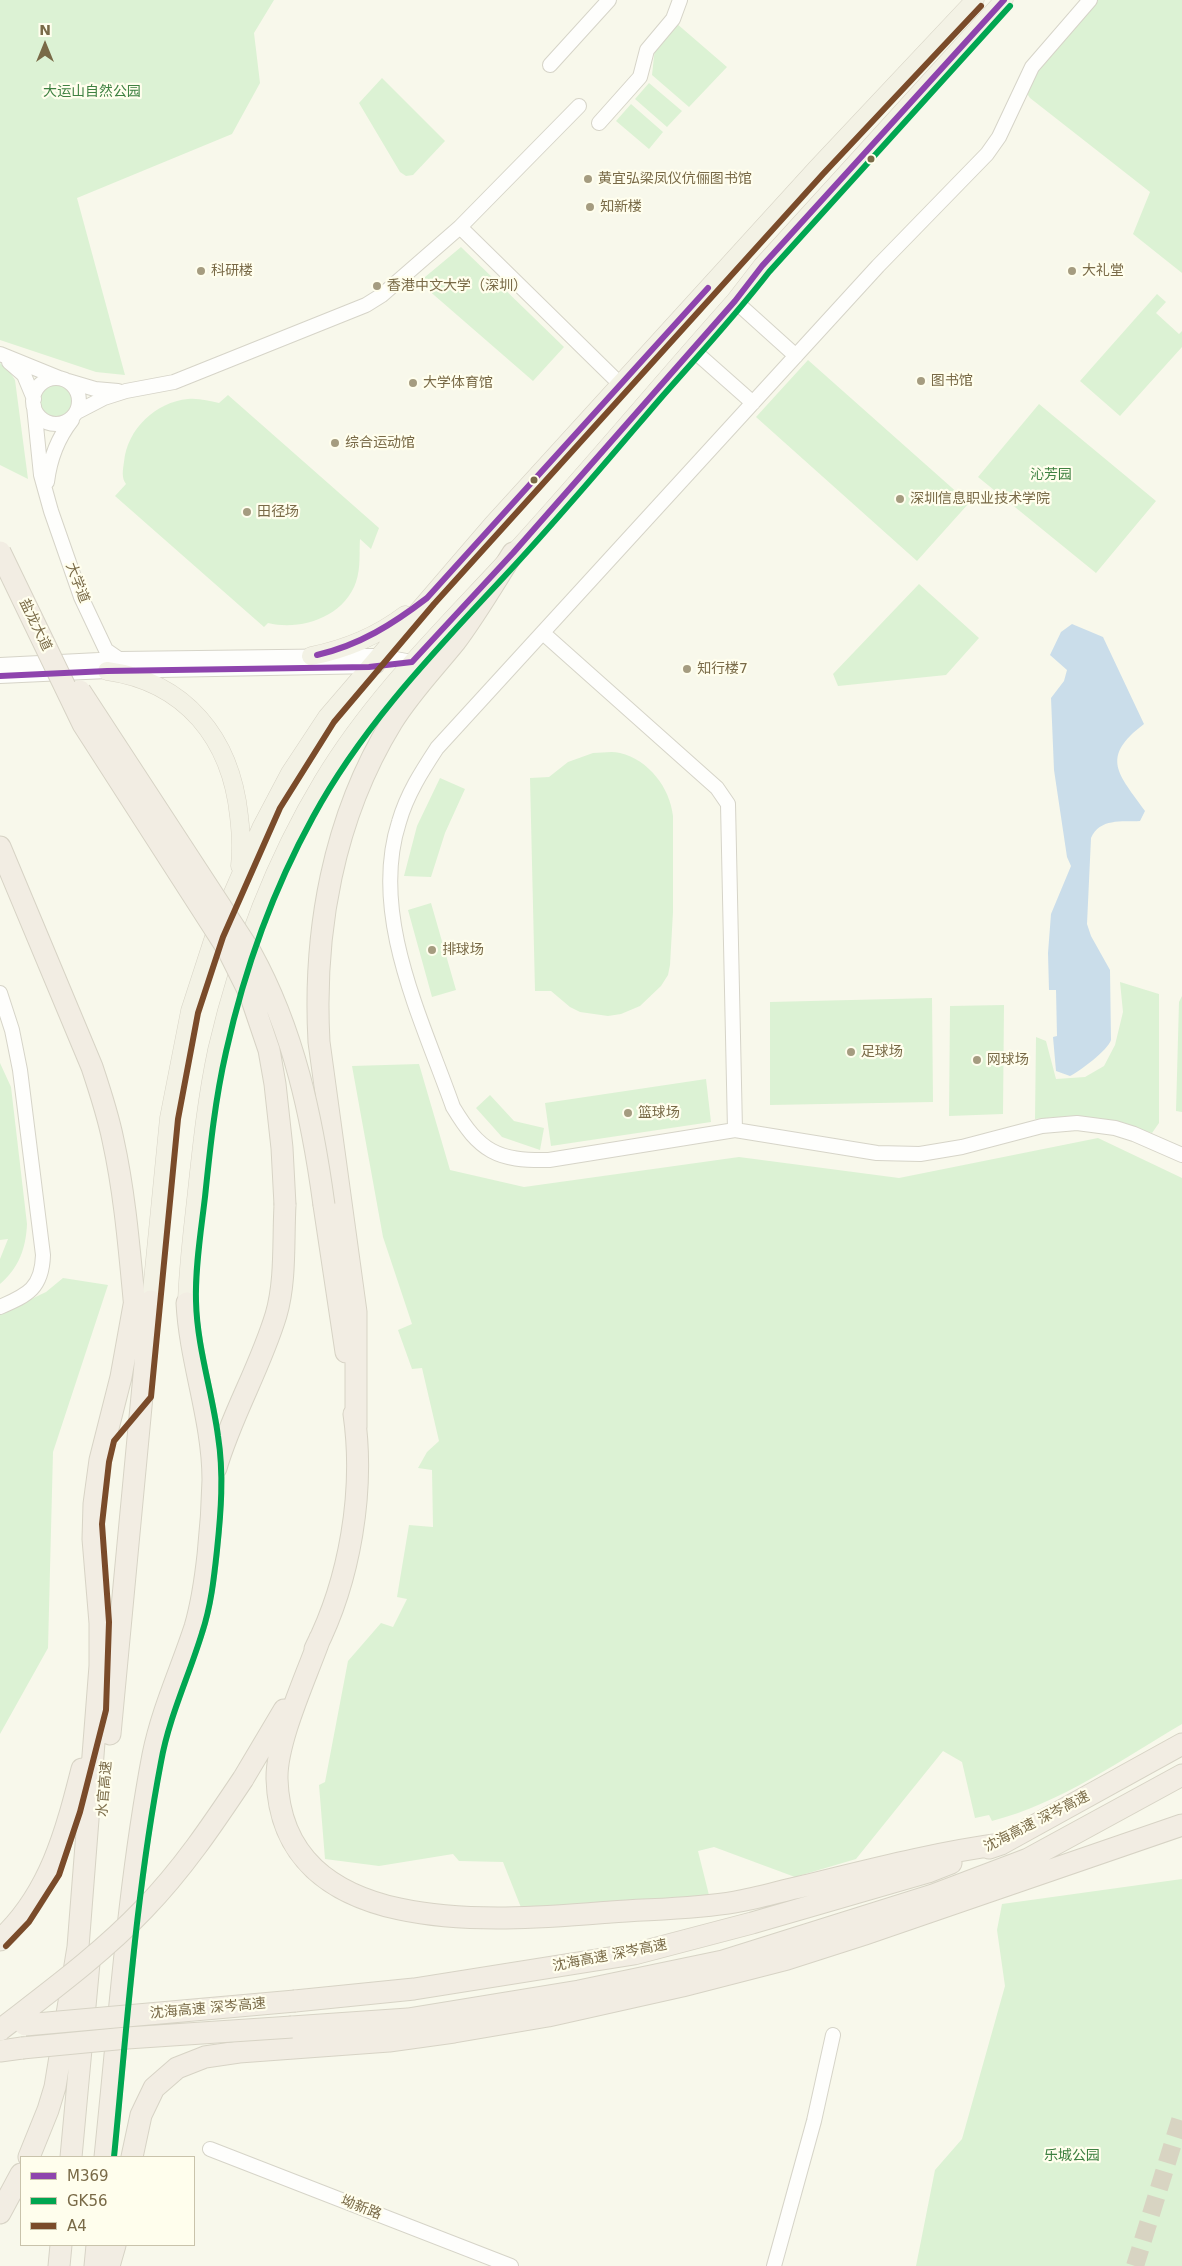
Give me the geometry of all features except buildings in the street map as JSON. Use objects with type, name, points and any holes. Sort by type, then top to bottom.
[{"type":"highway","name":"盐龙大道","points":[[0,552],[83,724],[227,948],[250,994],[269,1050],[282,1148],[285,1205],[282,1276],[276,1314],[226,1438],[213,1478]]},
{"type":"highway","points":[[0,2029],[104,1946],[144,1909],[185,1861],[243,1779],[275,1727],[337,1600],[347,1562],[355,1497],[356,1312],[322,1079],[318,1034],[318,967],[328,889],[346,822],[381,741],[403,705],[456,640],[513,553]]},
{"type":"highway","points":[[19,592],[121,757],[251,953],[264,976],[286,1032],[305,1093],[324,1205],[356,1427]]},
{"type":"highway","points":[[0,847],[92,1067],[114,1142],[127,1230],[143,1303],[121,1376],[97,1480],[92,1524],[100,1623],[98,1708],[78,1947],[55,2087],[29,2156]]},
{"type":"highway","name":"水官高速","points":[[71,2156],[143,1392],[143,1303]]},
{"type":"highway","points":[[105,2156],[122,1983],[146,1798],[159,1727],[200,1608],[206,1564],[213,1478],[209,1441],[188,1325],[187,1303]]},
{"type":"highway","points":[[106,1437],[143,1392]]},
{"type":"highway","points":[[320,1638],[284,1737],[279,1759],[277,1776],[281,1810],[292,1840],[310,1865],[336,1886],[375,1902],[446,1916],[503,1919],[733,1902],[954,1851],[1001,1844]]},
{"type":"highway","points":[[0,1940],[22,1917],[51,1871],[72,1810],[98,1708]]},
{"type":"highway","name":"沈海高速 深岑高速","points":[[0,2029],[25,2025],[414,1989],[634,1954],[752,1923],[928,1872],[1001,1844],[1182,1744]]},
{"type":"highway","name":"沈海高速 深岑高速","points":[[8,2050],[408,2019],[579,1991],[722,1961],[933,1895],[1028,1859],[1182,1775]]},
{"type":"highway","points":[[132,2156],[141,2115],[154,2088],[177,2068],[205,2058],[239,2052],[388,2041],[454,2032],[548,2016],[682,1986],[787,1959],[865,1934],[1182,1825]]},
{"type":"highway","points":[[0,2213],[20,2176]]},
{"type":"highway","points":[[59,2266],[61,2246]]},
{"type":"highway","points":[[95,2266],[97,2246]]},
{"type":"highway","points":[[109,2266],[115,2246]]},
{"type":"main road","points":[[143,1303],[169,1118],[182,1046],[202,969],[264,820],[290,773],[327,717],[427,598],[823,161],[975,0]]},
{"type":"main road","points":[[187,1303],[189,1266],[209,1095],[228,1010],[254,924],[288,845],[322,783],[374,707],[412,662],[513,553],[735,301],[762,266],[1004,0]]},
{"type":"main road","points":[[311,656],[348,648],[365,640],[391,626],[427,598]]},
{"type":"main road","points":[[113,665],[165,691],[192,710],[213,733],[228,764],[238,805],[241,844],[236,886]]},
{"type":"street","points":[[550,65],[610,0]]},
{"type":"street","points":[[599,123],[640,77],[646,50],[673,19],[680,0]]},
{"type":"street","points":[[1090,0],[1032,67],[999,137],[987,154],[882,262],[438,748],[420,774],[407,799],[392,845],[389,896],[399,950],[409,984],[453,1107],[464,1124],[489,1150],[505,1157],[526,1160],[575,1156],[736,1130],[877,1153],[900,1154],[942,1151],[1042,1126],[1077,1123],[1115,1128],[1151,1140],[1182,1154]]},
{"type":"street","points":[[75,415],[104,398],[126,391],[174,382],[366,305],[382,295],[460,227],[580,106]]},
{"type":"street","points":[[460,227],[620,384]]},
{"type":"street","points":[[735,301],[796,356]]},
{"type":"street","points":[[692,349],[753,403]]},
{"type":"street","name":"大学道","points":[[0,355],[64,380],[95,389],[126,391]]},
{"type":"street","name":"大学道","points":[[0,355],[24,375],[36,413],[47,422],[61,424],[75,415]]},
{"type":"street","points":[[34,402],[40,386],[52,379],[64,380],[78,392],[80,399],[75,415]]},
{"type":"street","name":"大学道","points":[[34,402],[42,475],[48,500],[81,597],[113,665]]},
{"type":"street","name":"大学道","points":[[48,500],[47,482],[52,456],[57,441],[75,415]]},
{"type":"street","points":[[543,633],[717,788],[728,804],[736,1130]]},
{"type":"street","points":[[0,676],[113,665],[311,656],[374,661]]},
{"type":"street","points":[[0,665],[412,662]]},
{"type":"street","points":[[0,993],[12,1030],[20,1070],[43,1255],[40,1275],[30,1292],[0,1307]]},
{"type":"street","points":[[774,2266],[814,2120],[833,2035]]},
{"type":"street","name":"坳新路","points":[[210,2149],[511,2266]]},
{"type":"green space","name":"大运山自然公园","points":[[0,0],[274,0],[254,33],[260,83],[232,134],[77,198],[125,375],[96,372],[0,340]]},
{"type":"green space","points":[[1094,0],[1182,0],[1182,273],[1133,234],[1150,192],[1030,98],[1024,89],[1028,79]]},
{"type":"green space","points":[[676,23],[727,67],[689,107],[652,75],[655,47]]},
{"type":"green space","points":[[382,78],[445,141],[413,175],[406,176],[400,172],[359,103]]},
{"type":"green space","points":[[649,83],[682,111],[667,127],[635,99]]},
{"type":"green space","points":[[631,104],[663,132],[649,149],[616,121]]},
{"type":"green space","points":[[461,247],[564,347],[533,381],[419,282]]},
{"type":"green space","points":[[1157,294],[1166,302],[1156,313],[1179,334],[1182,331],[1182,347],[1120,416],[1080,381]]},
{"type":"green space","points":[[808,360],[969,503],[917,561],[756,417]]},
{"type":"green space","points":[[0,363],[8,369],[15,380],[28,479],[0,465]]},
{"type":"green space","points":[[56,384],[68,390],[74,402],[68,414],[56,420],[44,414],[38,402],[44,390]]},
{"type":"green space","name":"田径场","points":[[228,395],[379,528],[371,549],[360,539],[359,571],[350,594],[342,604],[320,619],[294,625],[268,623],[264,627],[115,496],[126,484],[123,479],[123,473],[126,450],[137,428],[145,419],[165,405],[176,401],[196,399],[219,403]]},
{"type":"green space","name":"沁芳园","points":[[1039,404],[1156,501],[1096,573],[978,477]]},
{"type":"green space","points":[[919,584],[979,638],[946,675],[838,686],[833,674]]},
{"type":"green space","points":[[593,753],[620,753],[640,762],[649,769],[668,795],[673,816],[673,912],[668,975],[661,986],[640,1006],[621,1014],[608,1016],[580,1012],[570,1007],[551,991],[535,991],[530,778],[549,777],[568,762]]},
{"type":"green space","points":[[440,778],[465,789],[445,833],[431,877],[404,876],[417,826]]},
{"type":"green space","name":"排球场","points":[[431,903],[456,990],[432,997],[408,910]]},
{"type":"green space","points":[[1120,982],[1159,994],[1159,1123],[1152,1133],[1105,1119],[1059,1117],[1035,1119],[1036,1037],[1046,1041],[1056,1079],[1085,1077],[1104,1066],[1115,1045],[1123,1012]]},
{"type":"green space","points":[[1182,996],[1182,1112],[1176,1111],[1179,1002]]},
{"type":"green space","name":"足球场","points":[[932,998],[933,1102],[770,1105],[770,1002]]},
{"type":"green space","name":"网球场","points":[[1004,1005],[1003,1114],[949,1116],[950,1006]]},
{"type":"green space","points":[[0,1063],[11,1087],[27,1224],[23,1249],[17,1264],[0,1284],[0,1259],[8,1239],[0,1240]]},
{"type":"green space","points":[[419,1064],[450,1170],[524,1187],[739,1157],[899,1178],[1098,1138],[1182,1178],[1182,1724],[1066,1792],[1017,1813],[992,1821],[989,1815],[975,1818],[962,1762],[943,1751],[856,1859],[795,1877],[714,1847],[698,1851],[709,1895],[522,1910],[503,1862],[459,1861],[453,1854],[379,1866],[325,1859],[319,1785],[325,1782],[348,1661],[381,1623],[393,1627],[407,1599],[397,1597],[409,1525],[433,1527],[432,1470],[418,1468],[427,1452],[439,1441],[422,1368],[412,1369],[398,1330],[412,1324],[383,1237],[352,1066]]},
{"type":"green space","name":"篮球场","points":[[706,1079],[711,1122],[551,1146],[545,1103]]},
{"type":"green space","points":[[490,1095],[514,1121],[544,1128],[540,1150],[502,1137],[476,1108]]},
{"type":"green space","points":[[63,1278],[108,1285],[53,1452],[48,1648],[0,1734],[0,1314],[46,1292]]},
{"type":"green space","name":"乐城公园","points":[[1182,1879],[1182,2266],[916,2266],[935,2170],[962,2139],[1005,1986],[997,1930],[1002,1904]]},
{"type":"water","points":[[1072,624],[1103,637],[1144,724],[1130,736],[1122,747],[1118,757],[1118,766],[1121,776],[1145,811],[1140,821],[1105,824],[1091,838],[1087,924],[1091,936],[1110,970],[1111,1040],[1087,1065],[1070,1076],[1056,1071],[1053,1037],[1057,1036],[1056,990],[1049,990],[1048,953],[1051,914],[1071,866],[1067,857],[1054,770],[1051,698],[1064,681],[1067,670],[1050,655],[1061,632]]},
{"type":"tunnel","points":[[1135,2266],[1182,2114]]},
{"type":"transit line","name":"M369","points":[[0,676],[107,671],[369,667],[412,662],[513,553],[735,301],[762,266],[1004,0]]},
{"type":"transit line","name":"A4","points":[[6,1946],[29,1922],[59,1875],[80,1812],[106,1710],[109,1622],[102,1524],[109,1462],[114,1441],[151,1397],[178,1119],[198,1013],[223,937],[280,808],[334,722],[434,604],[823,174],[981,6]]},
{"type":"transit line","name":"GK56","points":[[114,2156],[133,1959],[152,1811],[169,1729],[208,1613],[218,1536],[221,1493],[220,1450],[199,1335],[196,1301],[197,1262],[211,1143],[219,1088],[233,1022],[261,932],[285,873],[313,817],[334,782],[356,748],[406,685],[534,545],[769,272],[1010,6]]},
{"type":"transit line","name":"M369","points":[[317,655],[348,646],[362,639],[402,616],[427,598],[708,288]]},
{"type":"place","name":"黄宜弘梁凤仪伉俪图书馆","points":[[588,179]]},
{"type":"place","name":"知新楼","points":[[590,207]]},
{"type":"place","name":"科研楼","points":[[201,271]]},
{"type":"place","name":"大礼堂","points":[[1072,271]]},
{"type":"place","name":"香港中文大学（深圳）","points":[[377,286]]},
{"type":"place","name":"图书馆","points":[[921,381]]},
{"type":"place","name":"大学体育馆","points":[[413,383]]},
{"type":"place","name":"综合运动馆","points":[[335,443]]},
{"type":"place","name":"深圳信息职业技术学院","points":[[900,499]]},
{"type":"place","name":"田径场","points":[[247,512]]},
{"type":"place","name":"知行楼7","points":[[687,669]]},
{"type":"place","name":"排球场","points":[[432,950]]},
{"type":"place","name":"足球场","points":[[851,1052]]},
{"type":"place","name":"网球场","points":[[977,1060]]},
{"type":"place","name":"篮球场","points":[[628,1113]]}]
